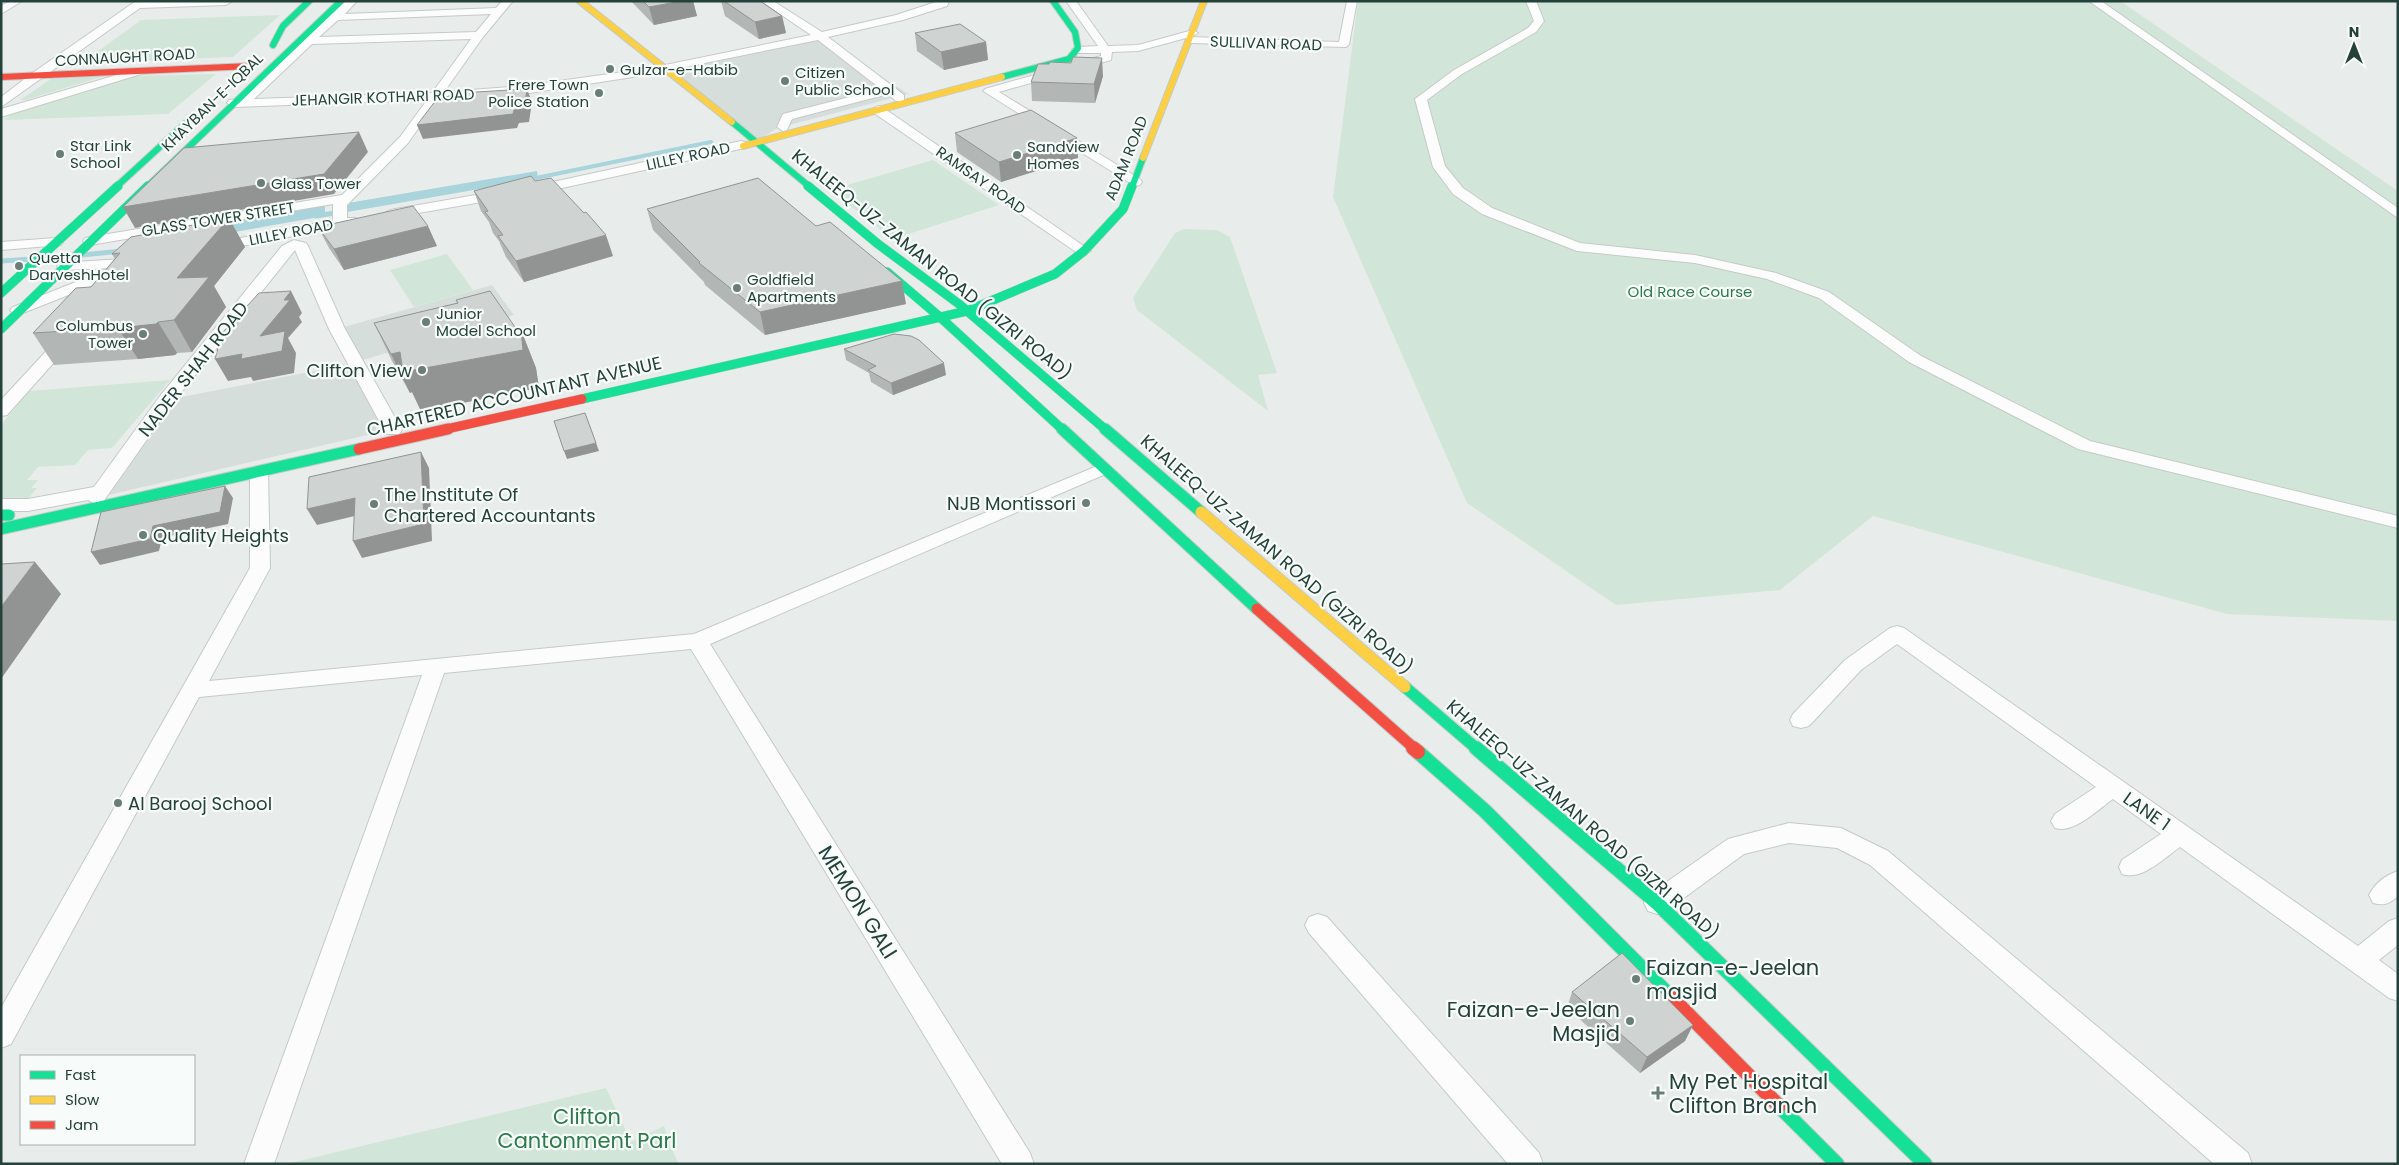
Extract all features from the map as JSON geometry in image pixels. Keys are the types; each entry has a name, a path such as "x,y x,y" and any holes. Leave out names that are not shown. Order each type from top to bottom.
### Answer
{"main road":[{"path":"746,144 1069,60 1078,50 1075,32 1053,1"},
{"name":"ADAM ROAD","path":"963,308 1055,274 1084,251 1123,209 1135,182 1145,148 1204,1"},
{"name":"KHAYBAN-E-IQBAL","path":"238,77 274,45 314,3"},
{"name":"KHAYBAN-E-IQBAL","path":"1,329 90,240 239,102 340,3"},
{"name":"KHALEEQ-UZ-ZAMAN ROAD (GIZRI ROAD)","path":"575,4 633,51 652,71 746,144 766,152 878,244 963,308 1292,596 1657,903 1925,1164"},
{"name":"KHALEEQ-UZ-ZAMAN ROAD (GIZRI ROAD)","path":"633,51 665,68 746,144"},
{"path":"895,94 1040,60 1056,51"},
{"name":"CONNAUGHT ROAD","path":"1,77 251,66"},
{"name":"KHAYBAN-E-IQBAL","path":"1,293 197,112"},
{"name":"LILLEY ROAD","path":"746,144 783,127"},
{"path":"766,152 794,132"},
{"name":"KHALEEQ-UZ-ZAMAN ROAD (GIZRI ROAD)","path":"879,265 936,314 1102,469 1267,611 1485,811 1837,1164"},
{"path":"936,314 963,308"},
{"name":"CHARTERED ACCOUNTANT AVENUE","path":"97,499 393,430 739,353 936,314"},
{"name":"CHARTERED ACCOUNTANT AVENUE","path":"97,499 259,471 936,314"},
{"path":"1,530 97,499"}],"street":[{"path":"1,11 17,1"},
{"path":"239,102 352,1"},
{"path":"766,1 820,36 895,94"},
{"path":"665,68 899,18 943,4 944,1"},
{"path":"1071,1 1106,50 1107,58 989,91 1135,182"},
{"name":"SULLIVAN ROAD","path":"1078,50 1132,49 1189,40 1342,45 1344,44 1352,1"},
{"path":"1458,72 1464,63 1521,27 1526,18 1520,1"},
{"path":"1531,1 1539,21 1532,30 1458,72 1421,99 1439,167 1458,191 1487,211 1577,247 1695,259 1771,276 1824,295 1915,359 2084,445 2398,522"},
{"path":"2094,1 2398,214"},
{"path":"2106,1 2398,202"},
{"path":"1,103 35,76 141,3 227,2"},
{"path":"214,12 227,2"},
{"path":"335,17 504,6"},
{"path":"340,223 340,204 404,140 479,35 504,6"},
{"path":"309,41 479,35"},
{"name":"SULLIVAN ROAD","path":"1157,44 1189,40"},
{"name":"JEHANGIR KOTHARI ROAD","path":"239,102 437,96 523,90 652,71"},
{"path":"1,112 137,72"},
{"path":"783,127 787,117 895,94"},
{"name":"RAMSAY ROAD","path":"878,110 1084,251"},
{"name":"LILLEY ROAD","path":"201,250 295,238 340,223 562,184 746,144"},
{"name":"GLASS TOWER STREET","path":"90,240 346,198"},
{"path":"295,238 301,246 337,329 393,430"},
{"name":"NADER SHAH ROAD","path":"97,499 166,400 295,238"},
{"path":"1,246 56,242"},
{"path":"64,266 135,263 154,259"},
{"path":"108,292 135,263"},
{"path":"18,310 135,263"},
{"path":"1,411 81,322"},
{"path":"192,690 698,641 1102,469"},
{"path":"1,1035 260,568 259,471"},
{"path":"3,513 28,505 97,499"},
{"name":"LANE 1","path":"1801,720 1853,665 1897,633 2398,989"},
{"name":"MEMON GALI","path":"698,641 1019,1164"},
{"path":"259,1164 436,665"},
{"path":"2063,821 2113,787"},
{"path":"1657,903 1737,846 1789,833 1841,838 1879,858 2237,1164"},
{"path":"2131,867 2180,834"},
{"path":"1318,925 1528,1164"},
{"path":"2359,961 2398,930"}],"shaded area":[{"name":"Citizen Public School","path":"820,36 908,94 778,128 758,140 665,68"},
{"name":"Junior Model School","path":"492,285 514,315 356,362 337,329"},
{"path":"355,363 389,430 96,498 166,400"}],"green space":[{"name":"Old Race Course","path":"1358,1 2120,1 2398,191 2398,621 2227,614 1873,516 1780,590 1616,605 1467,503 1333,197"},
{"path":"280,15 233,57 82,63 141,20"},
{"path":"216,74 168,114 4,120 12,114 131,76"},
{"path":"105,76 25,100 20,100 51,79"},
{"path":"933,160 999,205 893,239 830,190"},
{"path":"1184,229 1217,230 1230,237 1277,373 1258,375 1268,411 1137,310 1133,298 1175,233"},
{"path":"447,254 473,290 414,307 390,270"},
{"path":"170,380 112,448 88,450 75,465 38,467 27,480 38,480 31,488 37,488 28,499 1,500 1,425 29,391"},
{"name":"Clifton Cantonment Parl","path":"606,1088 631,1142 664,1126 678,1164 286,1164"}],"water":[{"path":"537,171 538,179 347,212 348,203"},
{"path":"325,203 325,216 132,250 135,235"}],"building":[{"path":"643,1 682,1 649,7"},
{"path":"724,1 760,1 782,16 755,22"},
{"path":"960,24 986,42 941,52 915,33"},
{"path":"1073,57 1102,58 1094,84 1031,82 1038,64 1049,64 1050,62 1071,63"},
{"path":"527,89 524,109 514,110 513,114 417,125 436,100 459,93"},
{"path":"1031,110 1077,138 999,162 955,133"},
{"path":"359,132 324,174 123,207 184,148"},
{"path":"531,176 535,181 551,178 584,213 586,212 606,235 516,261 498,236 503,235 485,212 488,211 474,191"},
{"path":"758,178 816,226 830,222 902,281 760,312 699,263 647,209"},
{"path":"413,206 428,226 334,249 318,227"},
{"path":"229,218 177,278 209,277 174,320 118,328 33,333 76,288 91,287 120,253 112,254 131,237"},
{"path":"291,291 284,300 290,300 260,336 285,331 282,351 241,359 242,354 215,359 222,333 259,293"},
{"path":"490,291 517,330 521,330 523,350 403,372 400,352 391,354 374,323 458,303 456,300"},
{"path":"894,334 911,336 919,340 944,363 891,383 868,370 876,366 844,349"},
{"path":"585,413 596,443 564,451 554,421"},
{"name":"The Institute Of Chartered Accountants","path":"421,452 424,524 353,541 355,498 307,509 309,477"},
{"path":"225,486 220,512 153,526 150,539 91,552 101,512"},
{"path":"35,562 1,607 1,564"},
{"name":"Faizan-e-Jeelan Masjid","path":"1622,953 1693,1025 1647,1057 1572,992"}],"waterway":[{"path":"531,179 711,142"},
{"path":"316,216 341,212"},
{"path":"82,255 122,251"},
{"path":"42,258 70,256"},
{"path":"1,261 32,259"}],"traffic: fast":[{"path":"273,45 283,26 309,1"},
{"path":"1,329 260,76 341,1"},
{"path":"1002,77 1069,59 1078,48 1075,32 1053,1"},
{"path":"1,293 187,122"},
{"path":"732,122 878,244 959,304 1201,512"},
{"path":"582,399 941,318 967,311 1055,274 1084,251 1123,209 1143,158"},
{"path":"887,272 941,318 1257,609"},
{"path":"1,529 359,449"},
{"path":"1,515 9,515"},
{"path":"1405,687 1657,903 1925,1164"},
{"path":"1418,752 1485,811 1672,998"},
{"path":"1779,1106 1837,1164"}],"traffic: slow":[{"path":"580,1 732,122"},
{"path":"1143,158 1204,1"},
{"path":"743,146 1002,77"},
{"path":"1201,512 1405,687"}],"traffic: jam":[{"path":"1,77 251,66"},
{"path":"359,449 582,399"},
{"path":"1257,609 1418,752"},
{"path":"1672,998 1779,1106"}],"place":[{"name":"Gulzar-e-Habib","path":"610,69"},
{"name":"Citizen Public School","path":"785,81"},
{"name":"Frere Town Police Station","path":"599,93"},
{"name":"Star Link School","path":"60,154"},
{"name":"Sandview Homes","path":"1017,155"},
{"name":"Glass Tower","path":"261,183"},
{"name":"Quetta DarveshHotel","path":"19,266"},
{"name":"Goldfield Apartments","path":"737,288"},
{"name":"Junior Model School","path":"426,322"},
{"name":"Columbus Tower","path":"143,334"},
{"name":"Clifton View","path":"422,370"},
{"name":"NJB Montissori","path":"1086,503"},
{"name":"The Institute Of Chartered Accountants","path":"374,504"},
{"name":"Quality Heights","path":"143,535"},
{"name":"Al Barooj School","path":"118,803"},
{"name":"Faizan-e-Jeelan masjid","path":"1636,979"},
{"name":"Faizan-e-Jeelan Masjid","path":"1630,1021"},
{"name":"My Pet Hospital Clifton Branch","path":"1658,1093"}]}
